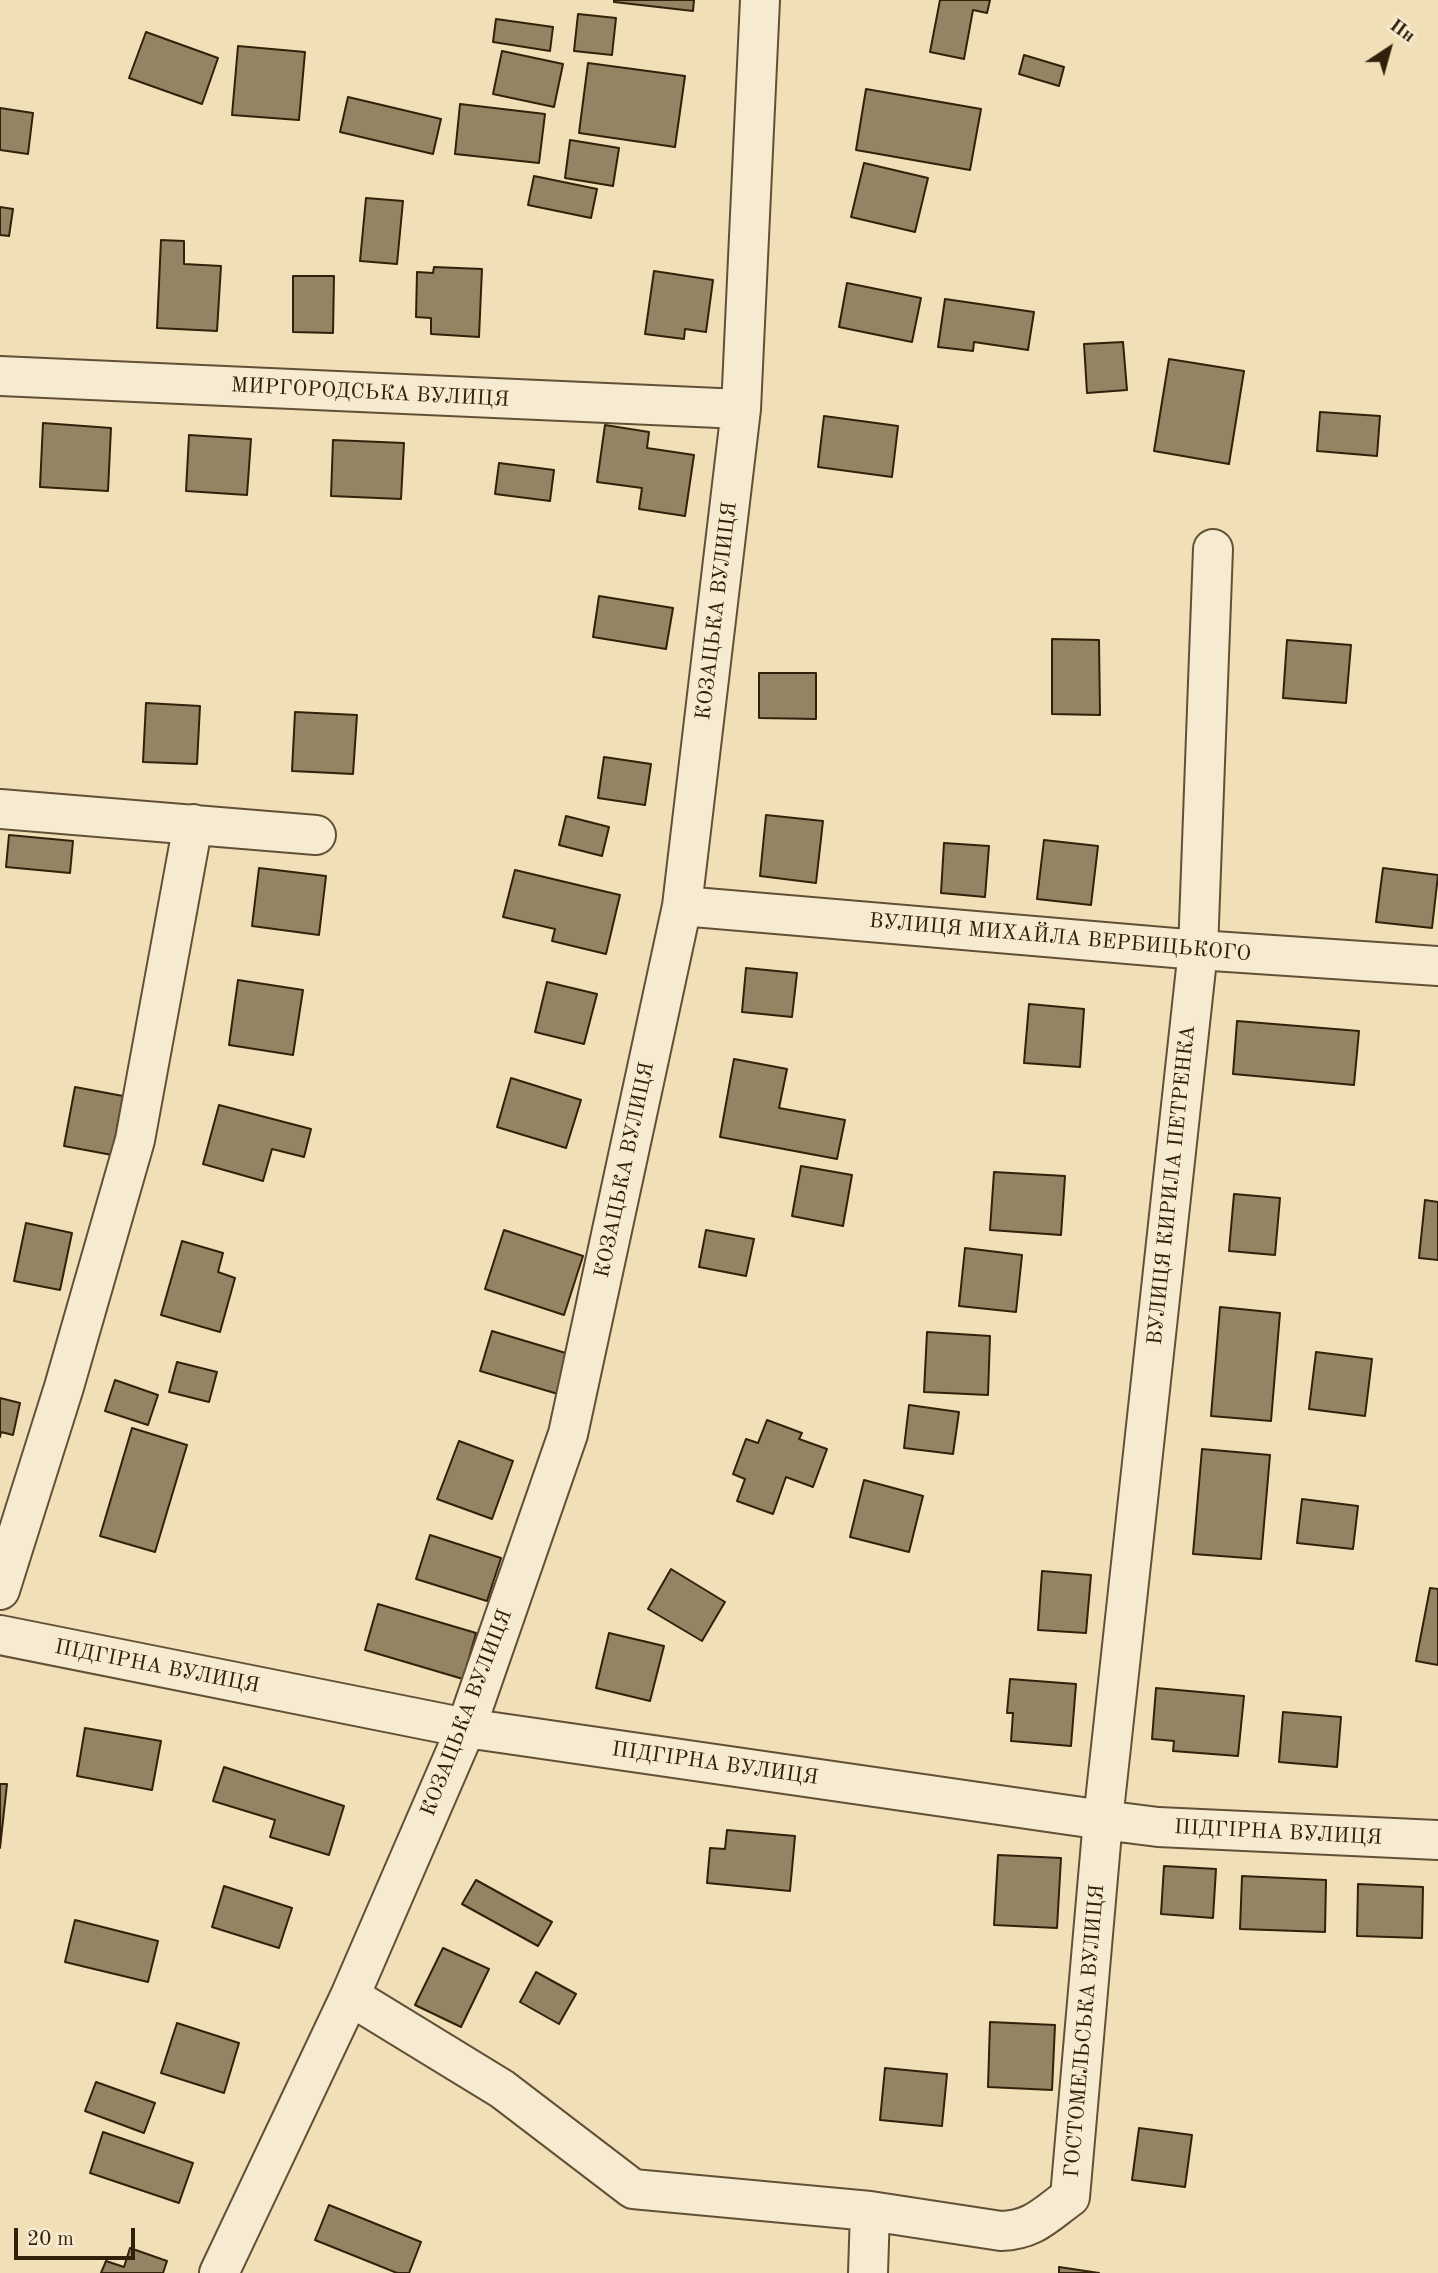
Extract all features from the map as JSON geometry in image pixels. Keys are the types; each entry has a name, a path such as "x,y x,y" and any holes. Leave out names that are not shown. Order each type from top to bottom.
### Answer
{"street":[{"name":"КОЗАЦЬКА ВУЛИЦЯ","path":"219,2273 350,1996 466,1728 568,1434 682,906 741,409 760,0"},
{"name":"МИРГОРОДСЬКА ВУЛИЦЯ","path":"0,376 741,409"},
{"name":"ВУЛИЦЯ КИРИЛА ПЕТРЕНКА","path":"1103,1819 1198,950 1213,549"},
{"path":"0,809 316,835"},
{"path":"0,1590 64,1387 135,1140 193,824"},
{"name":"ВУЛИЦЯ МИХАЙЛА ВЕРБИЦЬКОГО","path":"682,906 1198,950 1438,966"},
{"name":"ПІДГІРНА ВУЛИЦЯ","path":"0,1635 466,1728 1158,1827 1438,1840"},
{"name":"ГОСТОМЕЛЬСЬКА ВУЛИЦЯ","path":"350,1996 502,2090 634,2189 870,2211 1001,2231 1018,2231 1038,2223 1045,2214 1070,2197 1103,1819"},
{"path":"868,2273 870,2211"}],"building":[{"path":"614,0 694,0 693,11"},
{"path":"940,0 990,0 987,13 973,10 964,59 930,52"},
{"path":"578,14 616,18 612,55 574,51"},
{"path":"496,19 553,27 550,51 493,42"},
{"path":"146,32 218,58 202,104 129,78"},
{"path":"238,46 305,52 299,120 232,115"},
{"path":"502,51 563,64 554,107 493,94"},
{"path":"1024,55 1064,67 1059,86 1019,74"},
{"path":"588,63 685,76 675,147 579,133"},
{"path":"866,89 981,109 970,170 856,150"},
{"path":"348,97 441,119 433,154 340,132"},
{"path":"460,104 545,114 539,163 455,154"},
{"path":"0,108 33,113 28,154 0,150"},
{"path":"570,140 619,148 613,186 565,178"},
{"path":"864,163 928,178 915,232 851,217"},
{"path":"534,176 597,189 591,218 528,205"},
{"path":"366,198 403,201 397,264 360,261"},
{"path":"0,207 13,209 9,236 0,235"},
{"path":"161,240 184,241 184,264 221,266 217,331 157,328"},
{"path":"434,267 482,269 479,337 431,334 431,318 416,317 417,272 433,273"},
{"path":"654,271 713,280 706,332 685,329 684,339 645,334"},
{"path":"293,276 334,276 333,333 293,332"},
{"path":"847,283 921,298 912,342 839,327"},
{"path":"945,299 1034,312 1028,350 974,342 973,351 938,347"},
{"path":"1123,342 1127,390 1087,393 1084,344"},
{"path":"1169,359 1244,371 1229,464 1154,451"},
{"path":"1320,412 1380,416 1377,456 1317,451"},
{"path":"824,416 898,426 892,477 818,467"},
{"path":"43,423 111,428 108,491 40,487"},
{"path":"605,425 649,432 647,448 694,455 685,516 639,509 642,488 597,482"},
{"path":"189,435 251,439 247,495 186,491"},
{"path":"333,440 404,443 401,499 331,496"},
{"path":"499,463 554,470 550,501 495,494"},
{"path":"599,596 673,608 666,649 593,637"},
{"path":"1052,639 1099,640 1100,715 1052,714"},
{"path":"1287,640 1351,645 1346,703 1283,698"},
{"path":"759,673 816,673 816,719 759,718"},
{"path":"146,703 200,706 197,764 143,762"},
{"path":"295,712 357,715 353,774 292,771"},
{"path":"604,757 651,764 645,805 598,798"},
{"path":"766,815 823,821 816,883 760,876"},
{"path":"566,816 609,827 602,856 559,845"},
{"path":"9,835 73,841 70,873 6,867"},
{"path":"1044,840 1098,846 1091,905 1037,899"},
{"path":"944,843 989,846 985,897 941,893"},
{"path":"259,868 326,876 319,935 252,926"},
{"path":"1383,868 1438,875 1432,928 1376,922"},
{"path":"515,870 620,895 606,954 552,941 555,929 503,917"},
{"path":"746,968 797,973 792,1017 742,1012"},
{"path":"238,980 303,990 293,1055 229,1045"},
{"path":"547,982 597,994 584,1044 535,1032"},
{"path":"1029,1004 1084,1009 1080,1067 1024,1063"},
{"path":"1237,1021 1359,1031 1354,1085 1233,1074"},
{"path":"734,1059 787,1069 779,1108 845,1120 837,1159 720,1137"},
{"path":"511,1078 581,1100 566,1148 497,1127"},
{"path":"75,1087 123,1096 112,1155 64,1146"},
{"path":"219,1105 311,1129 304,1157 272,1149 263,1181 203,1164"},
{"path":"801,1166 852,1175 843,1226 792,1216"},
{"path":"994,1172 1065,1176 1061,1235 990,1230"},
{"path":"1234,1194 1280,1198 1275,1255 1229,1251"},
{"path":"1425,1200 1438,1202 1438,1260 1419,1258"},
{"path":"26,1223 72,1233 60,1290 14,1281"},
{"path":"504,1230 583,1256 564,1315 485,1289"},
{"path":"706,1230 754,1239 746,1276 699,1267"},
{"path":"182,1241 223,1253 218,1272 235,1278 220,1332 161,1315"},
{"path":"965,1248 1022,1255 1016,1312 959,1306"},
{"path":"1220,1307 1280,1313 1271,1421 1211,1416"},
{"path":"492,1331 569,1354 558,1394 480,1371"},
{"path":"927,1332 990,1336 988,1395 924,1392"},
{"path":"1316,1352 1372,1359 1365,1416 1309,1409"},
{"path":"177,1362 217,1372 209,1402 169,1392"},
{"path":"115,1380 158,1395 148,1425 105,1411"},
{"path":"0,1398 20,1403 13,1435 1,1432 0,1437"},
{"path":"909,1405 959,1412 953,1454 904,1448"},
{"path":"767,1420 802,1433 799,1439 827,1449 813,1487 786,1477 773,1514 737,1501 745,1479 733,1474 746,1439 758,1443"},
{"path":"132,1428 187,1445 155,1552 100,1536"},
{"path":"459,1441 513,1461 492,1519 437,1499"},
{"path":"1202,1449 1270,1455 1261,1559 1193,1554"},
{"path":"864,1480 923,1496 909,1552 850,1537"},
{"path":"1302,1499 1358,1506 1353,1549 1297,1543"},
{"path":"430,1535 501,1558 487,1601 416,1579"},
{"path":"671,1569 725,1602 702,1641 648,1609"},
{"path":"1042,1571 1091,1575 1086,1633 1038,1630"},
{"path":"1430,1588 1438,1589 1438,1665 1416,1661"},
{"path":"378,1604 476,1633 463,1679 365,1650"},
{"path":"609,1633 664,1646 650,1701 596,1688"},
{"path":"1010,1679 1076,1684 1071,1746 1011,1741 1013,1713 1007,1713"},
{"path":"1156,1688 1244,1696 1238,1756 1173,1751 1174,1741 1152,1739"},
{"path":"1283,1712 1341,1717 1337,1767 1279,1762"},
{"path":"85,1728 161,1741 152,1790 77,1776"},
{"path":"224,1767 344,1806 329,1855 270,1837 275,1820 213,1801"},
{"path":"0,1784 7,1784 0,1848"},
{"path":"727,1830 795,1836 790,1891 707,1883 710,1848 725,1849"},
{"path":"998,1855 1061,1858 1057,1928 994,1925"},
{"path":"1164,1866 1216,1869 1213,1918 1161,1914"},
{"path":"1242,1876 1326,1880 1325,1932 1240,1929"},
{"path":"476,1880 552,1922 538,1946 462,1904"},
{"path":"1358,1884 1423,1887 1422,1938 1357,1936"},
{"path":"224,1886 292,1908 279,1948 212,1927"},
{"path":"75,1920 158,1941 148,1982 65,1962"},
{"path":"443,1948 489,1969 461,2027 415,2005"},
{"path":"536,1972 576,1994 559,2024 520,2002"},
{"path":"990,2022 1055,2025 1052,2090 988,2087"},
{"path":"177,2023 239,2043 224,2093 161,2073"},
{"path":"885,2068 947,2074 942,2126 880,2120"},
{"path":"96,2082 155,2103 144,2133 85,2111"},
{"path":"1139,2128 1192,2135 1185,2187 1132,2180"},
{"path":"103,2132 193,2163 179,2203 90,2173"},
{"path":"329,2205 421,2242 409,2273 397,2273 315,2240"},
{"path":"130,2248 167,2261 163,2273 101,2273 106,2261 124,2267"},
{"path":"1059,2267 1099,2273 1059,2273"}]}
